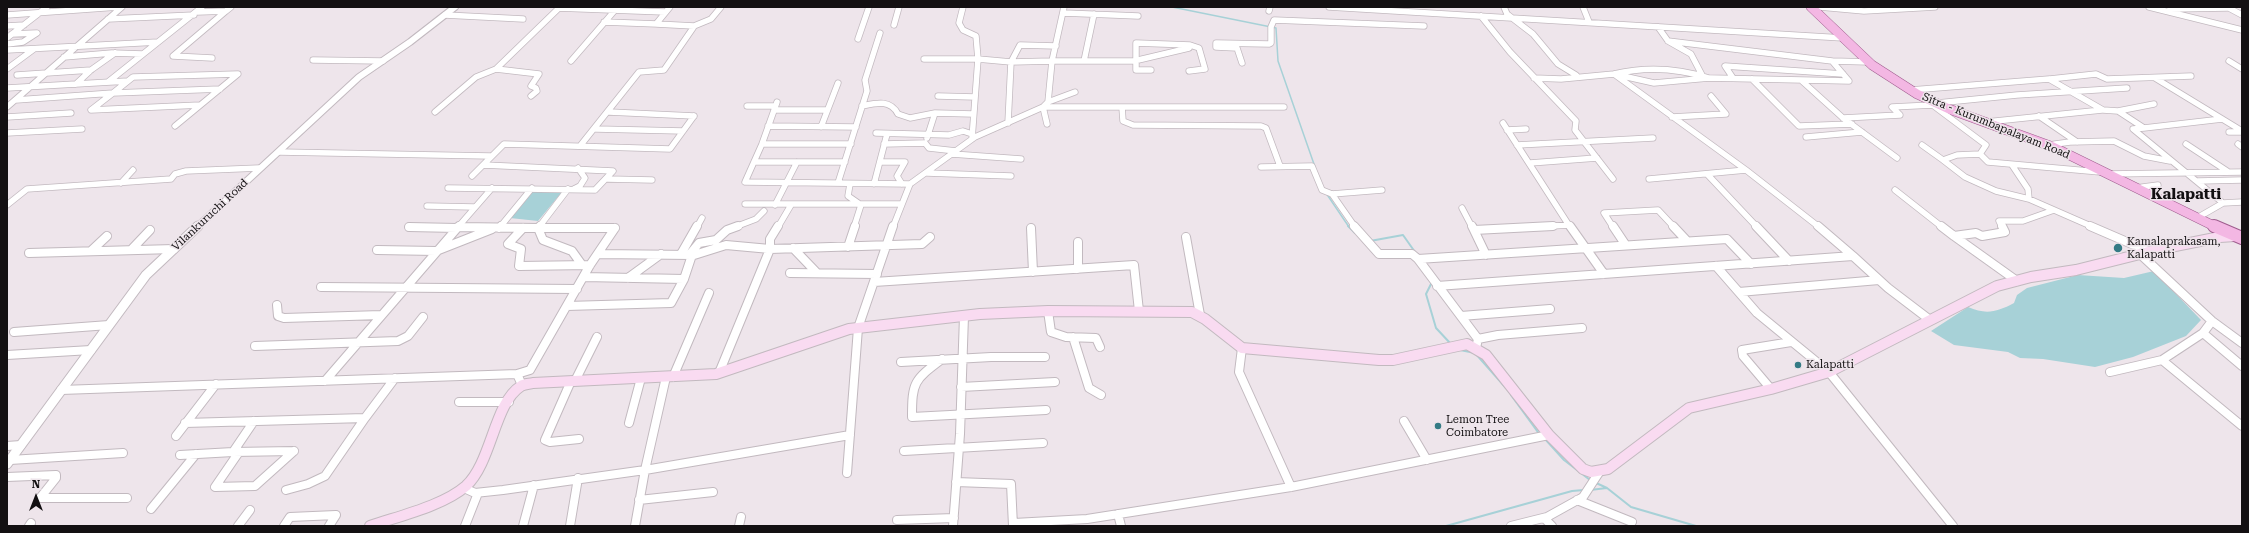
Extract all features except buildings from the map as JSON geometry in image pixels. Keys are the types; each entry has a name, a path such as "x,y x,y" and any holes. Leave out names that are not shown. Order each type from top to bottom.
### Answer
{"main road":[{"name":"Sitra - Kurumbapalayam Road","path":"1811,7 1869,62 1889,78 1934,104 2048,145 2197,218 2241,236"},
{"path":"370,526 429,504 464,488 476,476 484,461 508,402 522,385 533,383 670,377 719,373 849,329 964,316 1048,311 1182,311 1200,315 1231,341 1242,348 1379,360 1393,360 1453,346 1477,344 1545,436 1583,469 1598,474 1608,469 1688,408 1771,389 1829,372 1997,286 2076,270 2144,252 2220,237 2241,236"}],"street":[{"path":"7,14 13,7"},
{"path":"7,38 47,7"},
{"path":"7,14 118,7"},
{"path":"7,107 122,7"},
{"path":"108,82 202,7"},
{"path":"212,58 172,56 231,7"},
{"name":"Vilankuruchi Road","path":"8,462 146,275 359,76 383,61 455,7"},
{"path":"657,24 670,7"},
{"path":"604,22 694,26 712,19 721,7"},
{"path":"858,39 869,7"},
{"path":"894,25 899,7"},
{"path":"962,7 959,23 963,30 976,36 978,60 972,137"},
{"path":"1328,7 1420,10 1439,14 1513,17 1843,38"},
{"path":"1437,7 1439,14"},
{"path":"1504,7 1507,14 1513,17 1537,38 1547,54 1568,74 1579,76"},
{"path":"1583,7 1589,22"},
{"path":"1820,7 1864,11 1935,7"},
{"path":"2149,7 2163,9 2242,30"},
{"path":"2163,9 2227,7 2242,15"},
{"path":"435,112 476,77 496,69 559,8 665,12"},
{"path":"571,61 616,9"},
{"path":"1048,102 1052,60 1064,10 1094,14 1117,13 1138,16"},
{"path":"108,19 226,11"},
{"path":"1084,60 1094,14"},
{"path":"445,15 524,19"},
{"path":"1481,16 1489,28 1534,78 1576,121 1577,125 1574,127 1583,141 1613,179"},
{"path":"1242,63 1237,48 1216,47 1216,43 1272,43 1271,28 1274,20 1424,26"},
{"path":"7,26 24,25"},
{"path":"580,146 596,129 639,72 664,70 694,26"},
{"path":"1658,27 1668,41 1691,54 1702,75"},
{"path":"7,44 23,42 37,33 12,34"},
{"path":"838,183 867,91 865,80 880,33"},
{"path":"1668,41 1832,61 1869,62"},
{"path":"7,50 78,45 158,42"},
{"path":"1151,70 1136,70 1134,61 1136,43 1194,46 1199,48 1205,69 1189,71"},
{"path":"1008,123 1011,62 1020,45 1056,46"},
{"path":"924,59 1011,62 1052,60 1134,61 1194,46"},
{"path":"7,69 35,49"},
{"path":"64,58 115,53 143,54"},
{"path":"76,84 91,70 115,53"},
{"path":"313,60 383,61"},
{"path":"1534,78 1560,79 1579,76 1614,74 1654,83 1668,83 1709,78 1849,81 1832,61"},
{"path":"2229,61 2242,69"},
{"path":"1733,78 1725,66 1843,74"},
{"path":"496,69 539,74 531,86 536,88 537,91 532,96"},
{"path":"1614,74 1620,71 1635,69 1683,70 1709,78"},
{"path":"16,75 91,70"},
{"path":"175,126 238,74 133,77 91,110 200,105"},
{"path":"1614,74 1805,215 1879,280 1930,320"},
{"path":"1911,90 2096,74 2107,79 2191,76"},
{"path":"2155,78 2242,132"},
{"path":"1752,79 1799,126 1852,124"},
{"path":"2049,79 2103,110"},
{"path":"7,88 128,81"},
{"path":"1802,81 1843,118 1897,158"},
{"path":"821,127 838,82"},
{"path":"1843,118 1900,115 1892,107 2017,95 2127,88"},
{"path":"16,100 113,93 220,89"},
{"path":"847,473 858,328 886,244 910,184 954,153 972,137 1043,107 1048,102 1075,92"},
{"path":"938,96 975,97"},
{"path":"1672,117 1726,114 1710,96"},
{"path":"862,106 882,102 894,107 898,114 910,118 935,113 973,114"},
{"path":"1934,104 1982,140 1986,145 1980,154"},
{"path":"1983,122 2103,110 2118,111 2142,105 2154,104"},
{"path":"747,106 775,106 827,110"},
{"path":"775,106 762,144 745,182 910,184"},
{"path":"1043,107 1284,107"},
{"path":"1043,107 1047,124"},
{"path":"1122,107 1123,121 1133,126 1261,126 1266,128 1270,140 1278,152 1280,166"},
{"path":"2118,111 2144,128"},
{"path":"472,176 484,165 490,156 504,144 670,149 694,116 609,112"},
{"path":"7,116 71,113"},
{"path":"925,143 935,113"},
{"path":"2039,116 2077,142"},
{"path":"2222,119 2133,129 2223,202"},
{"path":"1503,123 1569,224 1604,274"},
{"path":"768,126 856,127"},
{"path":"7,133 82,129"},
{"path":"596,129 683,131"},
{"path":"1507,130 1526,129"},
{"path":"876,133 949,135 963,131 972,137"},
{"path":"1806,137 1862,132"},
{"path":"2229,132 2242,132"},
{"path":"874,184 887,134"},
{"path":"1517,145 1653,138"},
{"path":"2048,145 2077,142 2114,141 2144,156 2172,161"},
{"path":"884,144 925,143"},
{"path":"925,143 929,148 954,153 1021,159"},
{"path":"762,144 851,144"},
{"path":"2186,144 2227,171"},
{"path":"1922,145 1965,177 1996,191 2029,199 2144,252 2212,321 2242,343"},
{"path":"279,152 490,156"},
{"path":"1943,160 1957,155 1980,154 1988,162 2104,173 2186,171 2242,172"},
{"path":"1530,164 1597,158"},
{"path":"754,162 845,162"},
{"path":"775,205 797,162"},
{"path":"880,162 904,162 897,176 902,184"},
{"path":"448,188 595,190 612,173 611,170 484,165"},
{"path":"2012,165 2028,189 2029,199"},
{"path":"1261,167 1312,166 1327,192 1353,225 1379,254 1412,254 1420,259 1435,282 1461,316 1477,344 1498,335 1582,328"},
{"path":"7,205 27,189 171,179 175,174 186,171 259,168"},
{"path":"538,228 570,189 580,186 585,178 578,168"},
{"path":"121,183 132,170"},
{"path":"1649,179 1746,170"},
{"path":"926,172 1011,176"},
{"path":"1707,174 1789,261"},
{"path":"607,179 652,180"},
{"path":"2198,181 2242,180"},
{"path":"850,184 848,196 861,205"},
{"path":"2134,188 2158,185"},
{"path":"325,381 492,188"},
{"path":"377,250 436,251 497,228 532,188"},
{"path":"1327,192 1382,190"},
{"path":"1895,190 1954,236 2017,281"},
{"path":"2197,218 2223,202 2242,202"},
{"path":"745,204 902,204"},
{"path":"719,373 770,249 770,239 791,205"},
{"path":"848,247 861,205"},
{"path":"427,206 474,207"},
{"path":"1462,208 1486,255"},
{"path":"1625,244 1604,213 1658,210 1687,241"},
{"path":"1954,236 1976,233 1982,236 2005,232 1999,221 2023,221 2054,210"},
{"path":"567,306 671,303 684,279 691,255 699,243 716,240 727,230 756,219 764,211"},
{"path":"681,254 702,218"},
{"path":"1474,230 1569,224"},
{"path":"61,390 517,374 530,370 584,277 586,265 598,254 614,228 409,227"},
{"path":"523,228 508,244 521,249 519,266 586,265"},
{"path":"538,228 543,240 572,251 586,265"},
{"path":"1031,228 1033,272"},
{"path":"131,250 150,230"},
{"path":"91,251 107,236"},
{"path":"598,254 691,255 726,245 770,249 922,244 930,237"},
{"path":"1186,237 1200,315"},
{"path":"1420,259 1727,238 1751,264"},
{"path":"716,240 718,248"},
{"path":"1078,242 1078,269"},
{"path":"793,248 817,273"},
{"path":"29,253 174,249"},
{"path":"628,278 637,269 654,263 661,254"},
{"path":"1435,282 1604,274 1853,256"},
{"path":"874,282 1134,266 1139,311"},
{"path":"1716,266 1757,313 1829,372 1953,526"},
{"path":"790,273 877,274"},
{"path":"584,277 684,279"},
{"path":"1739,292 1879,280"},
{"path":"321,287 577,289"},
{"path":"635,526 645,470 670,377 709,293"},
{"path":"277,305 278,316 284,318 382,315"},
{"path":"1461,316 1550,310"},
{"path":"1048,311 1051,332 1066,337 1096,338 1100,347"},
{"path":"898,520 953,522 959,448 964,316"},
{"path":"255,346 402,340 408,336 423,317"},
{"path":"2110,372 2162,360 2203,333 2212,321"},
{"path":"14,332 109,325"},
{"path":"2203,333 2242,366"},
{"path":"579,439 550,442 544,440 573,381 597,337"},
{"path":"1074,337 1089,388 1101,395"},
{"path":"1771,389 1743,356 1742,350 1791,342"},
{"path":"1242,348 1240,372 1291,487"},
{"path":"7,355 91,350"},
{"path":"901,362 962,358 1046,357"},
{"path":"942,359 921,375 912,386 912,417 1046,410"},
{"path":"2162,360 2242,426"},
{"path":"517,374 522,385"},
{"path":"286,490 308,484 325,476 395,378"},
{"path":"629,422 641,378"},
{"path":"961,387 1055,382"},
{"path":"176,436 216,384"},
{"path":"459,402 508,402"},
{"path":"185,423 365,418"},
{"path":"180,455 236,452 294,451 255,486 216,487 236,452 254,421"},
{"path":"1404,421 1427,460"},
{"path":"464,488 471,492 478,493 578,478 645,470 850,435"},
{"path":"956,482 1011,484 1013,524 1084,522 1118,514 1291,487 1545,436"},
{"path":"904,451 1043,442"},
{"path":"7,446 21,445"},
{"path":"8,462 123,453"},
{"path":"151,509 196,454"},
{"path":"1511,526 1544,518 1580,498 1598,474"},
{"path":"7,478 56,475 56,478 40,498 126,498"},
{"path":"570,526 578,478"},
{"path":"523,526 534,485"},
{"path":"639,500 714,492"},
{"path":"465,526 478,493"},
{"path":"1580,498 1632,522"},
{"path":"238,526 250,510"},
{"path":"1118,514 1121,526"},
{"path":"284,526 290,517 336,515 329,526"},
{"path":"1544,518 1552,526"}],"water":[{"path":"533,191 562,192 538,221 510,218"},
{"path":"2154,271 2201,320 2186,336 2133,357 2095,367 2043,359 2020,358 2008,352 1954,345 1931,331 1968,307 1986,312 2008,306 2014,303 2017,295 2027,288 2078,275 2124,278"}],"waterway":[{"path":"1172,7 1276,28 1278,61 1315,167"},
{"path":"1326,193 1349,227"},
{"path":"1349,227 1355,233"},
{"path":"1370,241 1403,235 1415,252"},
{"path":"1432,282 1426,294 1436,328 1450,343"},
{"path":"1460,350 1475,353 1506,388"},
{"path":"1511,395 1540,435"},
{"path":"1545,439 1564,460 1590,480"},
{"path":"1594,482 1607,488"},
{"path":"1590,490 1607,488"},
{"path":"1607,488 1631,507 1696,526"},
{"path":"1446,526 1572,491 1584,490"}],"place":[{"name":"Kamalaprakasam, Kalapatti","path":"2118,248"},
{"name":"Kalapatti","path":"1798,365"},
{"name":"Lemon Tree Coimbatore","path":"1438,426"}],"district":[{"name":"Kalapatti","path":"2186,195"}]}
